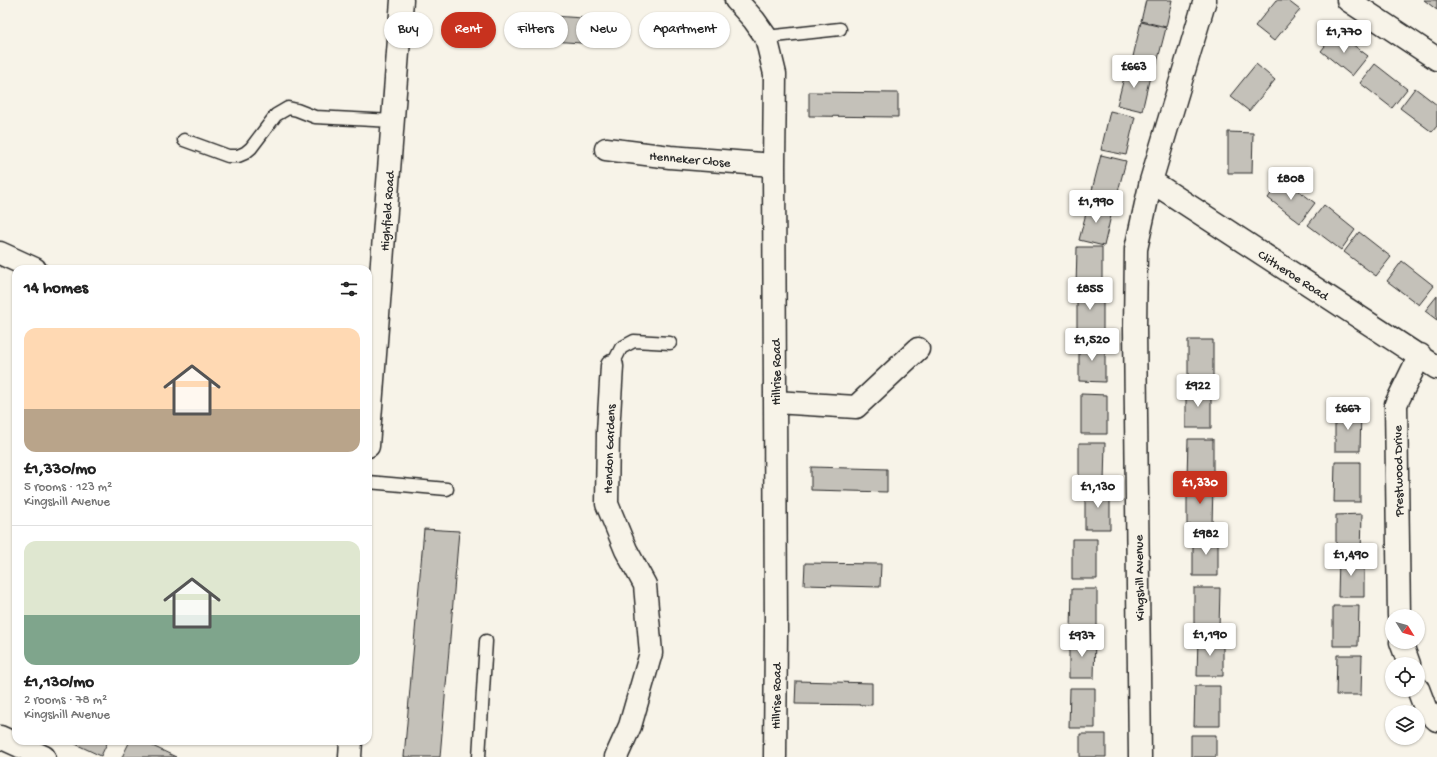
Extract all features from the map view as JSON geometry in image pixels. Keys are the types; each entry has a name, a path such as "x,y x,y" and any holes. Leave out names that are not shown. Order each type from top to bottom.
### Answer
{"street":[{"name":"Highfield Road","path":"372,386 402,0"},
{"name":"Kingshill Avenue","path":"1140,757 1135,329 1136,249 1151,181 1205,0"},
{"path":"1348,0 1437,59"},
{"name":"Hillrise Road","path":"738,1 766,37 775,74 775,757"},
{"name":"Henneker Close","path":"606,149 670,157 774,165"},
{"name":"Clitheroe Road","path":"1151,181 1429,362"},
{"path":"0,253 26,265"},
{"path":"775,402 856,407 918,349"},
{"name":"Prestwood Drive","path":"1399,609 1396,404 1429,362"},
{"name":"Hendon Gardens","path":"612,366 608,433 607,504 626,550 645,584 651,653 630,726 616,757"},
{"path":"1421,697 1426,710 1437,720"},
{"path":"0,737 12,742"},
{"path":"18,745 44,757"},
{"path":"350,757 351,745"}],"lane":[{"path":"766,37 840,29"},
{"path":"184,140 228,156 238,156 251,148 276,115 288,108 316,117 393,121"},
{"path":"612,366 621,348 634,341 670,343"},
{"path":"372,482 447,489"},
{"path":"479,757 486,641"}],"building":[{"path":"1146,0 1172,0 1166,27 1141,21"},
{"path":"1276,0 1287,0 1300,10 1274,41 1255,26"},
{"path":"1424,0 1437,0 1437,10"},
{"path":"568,17 576,18 576,43 568,42"},
{"path":"1141,22 1166,28 1156,67 1132,61"},
{"path":"1336,32 1368,56 1352,76 1321,51"},
{"path":"1256,64 1275,80 1249,111 1230,96"},
{"path":"1375,64 1407,89 1392,108 1360,83"},
{"path":"1127,66 1151,72 1142,111 1117,105"},
{"path":"1415,88 1437,105 1437,126 1432,132 1400,108"},
{"path":"809,92 898,93 898,117 809,116"},
{"path":"1110,111 1135,117 1126,155 1101,150"},
{"path":"1228,132 1253,133 1252,173 1228,173"},
{"path":"1101,155 1126,161 1116,199 1091,194"},
{"path":"1282,178 1315,203 1300,223 1268,198"},
{"path":"1089,202 1113,207 1104,246 1079,240"},
{"path":"1324,205 1355,230 1341,250 1308,225"},
{"path":"1359,232 1391,257 1376,276 1344,252"},
{"path":"1077,247 1102,247 1102,287 1076,287"},
{"path":"1402,261 1434,286 1419,305 1387,281"},
{"path":"1077,291 1103,291 1103,331 1077,331"},
{"path":"1437,296 1437,320 1425,311"},
{"path":"1188,340 1213,340 1213,380 1188,380"},
{"path":"1079,342 1105,342 1105,382 1079,381"},
{"path":"1186,388 1211,388 1211,428 1186,428"},
{"path":"1081,394 1107,395 1107,434 1081,434"},
{"path":"1335,411 1361,411 1360,451 1335,451"},
{"path":"1188,439 1213,439 1213,478 1187,478"},
{"path":"1079,443 1105,443 1104,483 1079,483"},
{"path":"1335,462 1360,462 1360,502 1334,502"},
{"path":"811,467 887,469 887,492 811,490"},
{"path":"1187,486 1213,486 1212,525 1187,525"},
{"path":"1085,489 1110,489 1110,529 1085,529"},
{"path":"1362,514 1361,554 1336,554 1336,515"},
{"path":"424,529 459,531 440,757 404,757"},
{"path":"1193,536 1218,536 1218,576 1193,576"},
{"path":"1072,539 1097,539 1097,579 1072,579"},
{"path":"1339,557 1364,558 1364,597 1338,597"},
{"path":"805,563 881,564 880,587 804,585"},
{"path":"1194,588 1220,588 1219,628 1194,628"},
{"path":"1072,589 1097,589 1097,629 1071,629"},
{"path":"1333,606 1359,606 1358,646 1333,646"},
{"path":"1198,637 1223,637 1223,676 1197,676"},
{"path":"1069,638 1095,639 1094,678 1069,678"},
{"path":"1337,655 1362,655 1361,695 1336,695"},
{"path":"796,681 872,683 872,705 795,704"},
{"path":"1195,686 1220,686 1220,726 1194,726"},
{"path":"1070,688 1095,688 1095,728 1069,728"},
{"path":"1080,734 1106,734 1106,757 1080,757"},
{"path":"1191,735 1216,735 1216,757 1191,757"},
{"path":"78,745 106,745 101,756"},
{"path":"128,745 150,745 176,757 122,757"}]}
